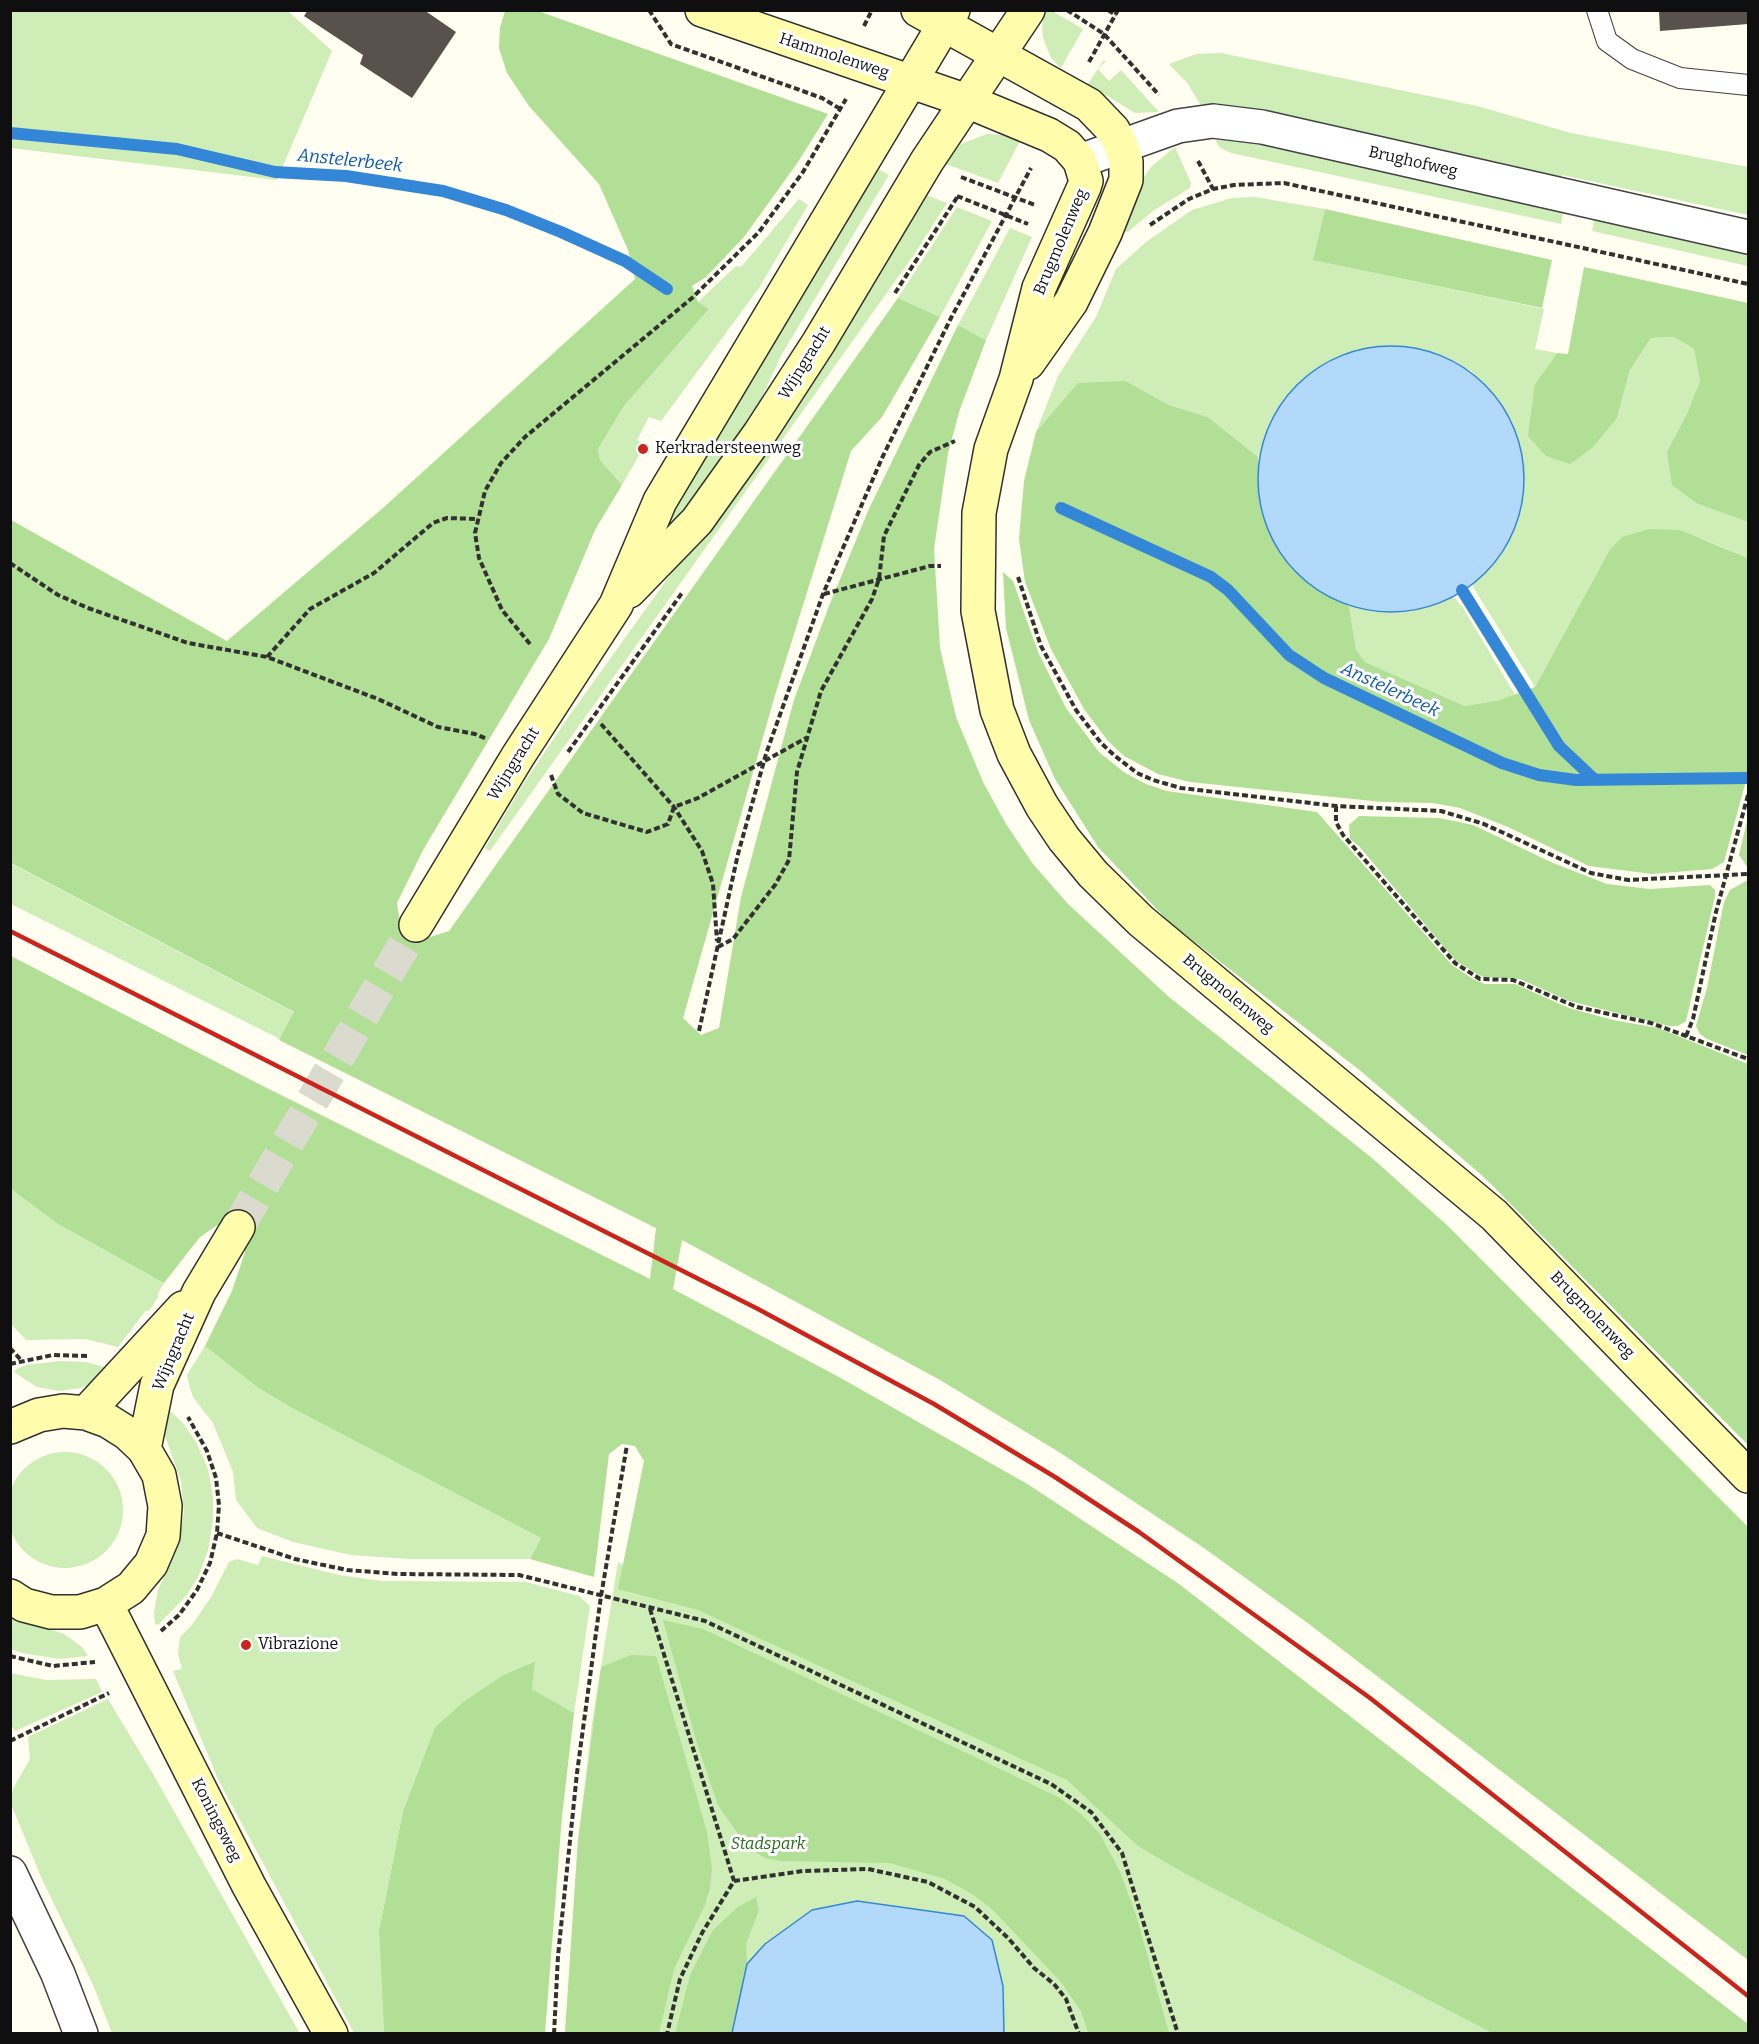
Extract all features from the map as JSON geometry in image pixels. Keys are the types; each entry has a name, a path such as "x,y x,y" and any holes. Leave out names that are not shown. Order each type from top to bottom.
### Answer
{"main road":[{"name":"Hammolenweg","path":"702,10 967,101"},
{"path":"1028,10 967,101 1049,135 1067,146 1080,161"},
{"path":"910,81 939,15 999,54 1071,95"},
{"name":"Wijngracht","path":"417,925 518,756 616,605 660,501 910,81"},
{"name":"Brugmolenweg","path":"1016,379 1071,302 1105,233 1126,180 1125,162 1113,129 1089,105 1071,95"},
{"name":"Wijngracht","path":"616,605 697,522 760,433 819,342 927,161 967,101"},
{"name":"Brugmolenweg","path":"1080,161 1086,181 1039,288 1016,379 993,444 979,513 978,611 1002,721 1014,754 1042,806 1064,840 1093,874 1141,921 1494,1215 1749,1476"},
{"name":"Wijngracht","path":"144,1449 157,1386 199,1292 238,1227"},
{"name":"Wijngracht","path":"86,1413 126,1367 199,1292"},
{"path":"10,1596 24,1605 51,1612 80,1612 106,1604 131,1588 151,1564 163,1536 165,1506 159,1475 144,1449 127,1433 108,1421 86,1413 63,1411 39,1414 13,1422"},
{"name":"Koningsweg","path":"106,1604 249,1886 331,2034"}],"street":[{"name":"Brughofweg","path":"1080,161 1178,126 1213,121 1262,128 1749,237"},
{"path":"10,1873 58,1974 81,2034"}],"lane":[{"path":"1598,10 1607,41 1632,59 1680,78 1749,86"}],"path":[{"path":"530,644 502,610 479,558 475,533 478,519 485,491 501,463 525,437 692,298 759,232 803,172 841,109 822,98 671,44 649,10"},
{"path":"1067,10 1104,34"},
{"path":"1071,95 1117,13 1108,10"},
{"path":"1147,227 1189,199 1213,189 1259,183 1317,189 1749,284"},
{"path":"699,1031 738,854 792,676 823,594 882,458 1016,198"},
{"path":"717,948 733,939 775,885 789,860 797,772 821,691 872,599 879,579 884,536 919,465 930,452 960,438 993,444"},
{"path":"267,657 310,609 374,573 433,523 447,518 478,519"},
{"path":"823,594 930,566 1016,562 1018,580 1041,646 1065,692 1101,743 1137,773 1181,788 1336,806 1441,811 1466,817 1591,873 1628,880 1749,874"},
{"path":"10,563 58,595 88,608 188,643 267,657 378,699 438,727 475,734 518,756"},
{"path":"601,724 674,807 702,852 713,884 717,948"},
{"path":"674,807 698,798 806,738"},
{"path":"552,775 558,794 583,813 647,832 668,824 674,807"},
{"path":"1686,1036 1693,1019 1716,912 1749,795"},
{"path":"1336,806 1336,822 1343,836 1455,963 1475,976 1482,980 1513,980 1578,1007 1651,1023 1749,1059"},
{"path":"10,1348 21,1360"},
{"path":"10,1364 52,1355 83,1355 126,1367"},
{"path":"10,1656 53,1666 80,1665 106,1660 131,1651 157,1635 179,1615 197,1590 210,1563 217,1533 219,1505 216,1478 195,1426 178,1404 157,1386"},
{"path":"554,2034 558,1956 577,1773 601,1596 627,1446"},
{"path":"217,1533 295,1560 347,1570 399,1574 519,1575 705,1621 1051,1784 1091,1812 1122,1853 1178,2034"},
{"path":"650,1608 734,1881 702,1933 680,1978 667,2034"},
{"path":"10,1741 90,1704 110,1692 106,1687"},
{"path":"734,1881 803,1871 868,1869 928,1882 975,1907 1008,1938 1034,1968 1054,1984 1066,1999 1079,2034"}],"green space":[{"path":"10,11 288,11 332,51 277,180 19,149 11,148"},
{"path":"505,11 538,11 828,114 798,162 744,237 706,277 692,286 698,302 709,309 624,406 598,449 600,460 622,485 595,530 549,639 423,850 397,903 400,922 407,932 424,939 449,931 898,298 940,317 882,417 851,451 775,695 683,1018 701,1035 719,1028 741,897 794,700 829,606 868,511 958,325 986,340 960,409 948,453 934,549 940,648 956,717 983,782 1006,824 1033,864 1068,904 1169,997 1372,1158 1448,1226 1748,1527 1748,1960 1309,1624 1204,1548 1059,1452 940,1380 682,1240 673,1289 839,1377 1029,1485 1179,1584 1748,2024 1748,2033 1492,2033 1191,1877 1138,1846 1067,1780 698,1610 618,1589 644,1461 635,1446 622,1444 609,1454 594,1577 530,1559 541,1538 292,1408 257,1387 205,1346 232,1291 245,1252 245,1239 227,1223 216,1226 200,1237 164,1283 58,1224 11,1189 11,956 257,1083 650,1279 656,1228 279,1040 294,1012 11,863 11,520 227,641 383,508 635,279 628,250 599,184 529,106 507,73 499,48 500,28"},
{"path":"1045,11 1052,11 1083,29 1061,68 1051,58 1043,38 1042,26"},
{"path":"1221,53 1477,106 1571,133 1748,167 1748,215 1562,175 1560,180 1220,106 1200,104 1188,84 1169,64 1196,54"},
{"path":"1103,61 1106,61 1098,69 1109,81 1121,70 1159,112 1135,113 1088,84"},
{"path":"987,134 1009,135 1021,139 998,183 943,163 961,144"},
{"path":"1220,134 1564,208 1561,224 1231,153 1220,148 1213,136"},
{"path":"1175,147 1191,183 1190,188 1153,211 1128,232 1121,231 1139,184 1151,167"},
{"path":"873,166 889,175 782,354 741,441 671,541 656,529"},
{"path":"924,194 947,203 913,256 490,851 485,848 522,786 567,719 814,374"},
{"path":"1255,197 1325,209 1314,260 1544,309 1535,349 1557,353 1535,384 1617,418 1630,370 1651,338 1674,337 1694,349 1700,381 1686,416 1698,504 1748,522 1748,558 1706,540 1609,551 1535,687 1473,587 1473,582 1483,574 1506,543 1504,408 1471,371 1426,351 1270,425 1258,457 1208,417 1169,405 1126,381 1036,432 1058,376 1096,317 1116,269 1146,242 1192,210 1232,198"},
{"path":"799,199 808,205 759,288 661,421 649,417 637,440 645,445 622,485 600,460 598,449 624,406 709,309 698,302 736,266 741,267"},
{"path":"957,207 992,221 940,317 898,298"},
{"path":"1325,209 1552,260 1542,308 1313,260"},
{"path":"1595,216 1748,249 1748,266 1592,231"},
{"path":"1010,228 1032,237 986,340 958,325"},
{"path":"1584,267 1748,303 1748,522 1698,504 1672,485 1667,452 1686,416 1700,381 1694,349 1674,337 1651,338 1630,370 1617,418 1592,448 1570,464 1546,456 1528,436 1535,384 1557,353 1568,354"},
{"path":"1126,381 1169,405 1208,417 1258,457 1266,526 1288,561 1312,586 1349,606 1356,650 1365,662 1465,706 1500,700 1535,687 1609,551 1622,537 1649,529 1680,530 1748,558 1748,773 1724,862 1712,869 1652,874 1589,866 1508,827 1460,808 1433,803 1382,802 1190,782 1158,774 1124,756 1108,741 1084,709 1051,649 1025,582 1019,539 1024,481 1036,432 1078,383"},
{"path":"1003,572 1013,581 1038,652 1066,708 1099,752 1125,773 1146,784 1167,791 1317,812 1452,965 1473,979 1485,984 1515,984 1569,1008 1613,1020 1658,1028 1748,1064 1748,1445 1485,1178 1362,1072 1169,922 1098,847 1055,779 1029,720 1006,628"},
{"path":"1449,597 1455,598 1463,608 1520,703 1500,700 1465,706 1365,662 1356,650 1349,606 1379,612 1408,611 1437,604"},
{"path":"1359,816 1439,818 1473,825 1553,863 1607,884 1650,889 1710,885 1715,890 1715,896 1686,1021 1678,1026 1669,1026 1569,1001 1520,979 1484,977 1477,974 1455,960 1359,846 1350,839 1349,825"},
{"path":"1748,817 1748,868 1739,855"},
{"path":"10,863 295,1013 656,1228 11,904"},
{"path":"1748,880 1748,1055 1707,1039 1700,1034 1696,1026 1707,988 1724,902 1730,890"},
{"path":"11,1189 58,1224 164,1283 149,1311 146,1310 118,1347 85,1339 26,1340 11,1324"},
{"path":"205,1346 257,1387 292,1408 541,1538 530,1559 409,1559 351,1555 293,1542 257,1528 236,1500 233,1472 213,1423 193,1397 190,1388 187,1375"},
{"path":"60,1361 86,1362 108,1368 93,1383 81,1388 59,1391 37,1387 14,1372 27,1365"},
{"path":"165,1406 183,1423 196,1442 208,1469 213,1497 213,1521 208,1550 199,1575 187,1595 158,1625 155,1624 154,1613 158,1590 177,1547 184,1513 181,1481 165,1436"},
{"path":"65,1452 87,1456 106,1469 119,1488 123,1510 119,1532 106,1551 87,1564 65,1568 43,1564 24,1551 11,1532 7,1510 11,1488 24,1469 43,1456"},
{"path":"262,1556 339,1575 381,1581 526,1582 579,1596 590,1606 574,1713 532,1689 534,1661 503,1675 463,1702 435,1727 403,1811 379,1931 384,2033 354,2033 218,1779 173,1671 182,1669 178,1654 180,1637 192,1625 211,1597 229,1562 237,1559 258,1565"},
{"name":"Stadspark","path":"618,1562 693,1602 1078,1777 1191,1877 1492,2033 565,2034 578,1841 593,1716"},
{"path":"10,1616 64,1634 82,1647 88,1656 59,1659 11,1649"},
{"path":"663,1620 703,1629 1058,1797 1081,1814 1100,1834 1120,1872 1136,1915 1169,2033 1088,2033 1081,2011 1061,1982 992,1909 972,1894 945,1879 890,1863 781,1861 765,1858 747,1847 718,1805 698,1747"},
{"path":"631,1655 656,1656 707,1832 712,1870 710,1888 705,1905 674,1969 659,2033 565,2033 578,1841 601,1667"},
{"path":"535,1661 532,1689 574,1713 562,1816 545,2033 384,2033 379,1931 403,1811 435,1727 463,1702 503,1675"},
{"path":"10,1673 46,1680 96,1679 102,1692 15,1731 11,1725"},
{"path":"108,1699 299,2032 112,2033 94,1987 41,1877 11,1804 13,1789 30,1759 28,1737"},
{"path":"756,1897 759,1910 746,1944 747,1964 732,2033 675,2034 690,1975 713,1930 738,1907"}],"water":[{"path":"1391,346 1417,349 1442,357 1465,369 1485,385 1501,405 1513,428 1521,453 1524,479 1521,505 1513,530 1501,553 1485,573 1465,589 1442,601 1417,609 1391,612 1365,609 1340,601 1317,589 1297,573 1281,553 1269,530 1261,505 1258,479 1261,453 1269,428 1281,405 1297,385 1317,369 1340,357 1365,349"},
{"path":"857,1901 964,1916 992,1940 1003,1986 1004,2033 732,2033 747,1964 765,1944 812,1910"}],"building":[{"path":"308,10 424,10 456,32 412,98 360,64 363,55 304,16"},
{"path":"1659,10 1748,10 1748,24 1660,31"}],"waterway":[{"name":"Anstelerbeek","path":"10,133 177,149 275,172 346,176 443,191 506,210 561,232 625,261 667,289"},
{"name":"Anstelerbeek","path":"1061,508 1211,577 1228,590 1289,655 1324,678 1502,763 1539,775 1576,780 1748,778"},
{"path":"1462,590 1559,746 1595,780"}],"tunnel":[{"path":"238,1227 416,925"}],"railway":[{"path":"10,931 758,1309 934,1404 1055,1477 1139,1532 1370,1698 1748,1996"}],"place":[{"name":"Kerkradersteenweg","path":"643,449"},
{"name":"Vibrazione","path":"246,1645"}]}
